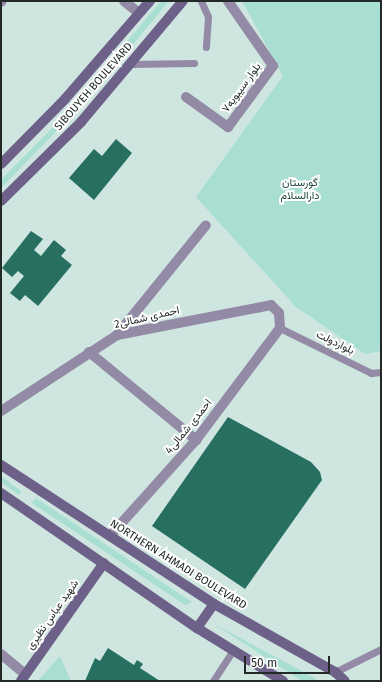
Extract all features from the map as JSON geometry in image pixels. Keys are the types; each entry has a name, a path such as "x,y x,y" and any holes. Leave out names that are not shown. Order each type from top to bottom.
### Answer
{"main road":[{"name":"SIBOUYEH BOULEVARD","path":"1,164 65,100 150,1"},
{"name":"SIBOUYEH BOULEVARD","path":"1,201 81,122 183,1"},
{"name":"NORTHERN AHMADI BOULEVARD","path":"1,465 214,604 335,672 345,681"},
{"path":"1,493 197,628 283,681"},
{"name":"شهید عباس نظیری","path":"23,678 104,563"},
{"path":"197,628 214,604"}],"street":[{"path":"124,1 139,14"},
{"name":"بلوار سیبویه۷","path":"186,97 228,127 273,66 228,1"},
{"path":"117,335 206,225"},
{"name":"2احمدی شمالی","path":"1,411 117,335 271,305 279,313 280,328"},
{"name":"4احمدی شمالی","path":"110,536 196,440 280,328"},
{"path":"89,352 196,440"},
{"path":"1,654 23,678"}],"lane":[{"path":"201,1 208,17 206,47"},
{"path":"130,64 194,63"},
{"name":"بلواردولت","path":"280,328 371,373 381,372"},
{"path":"213,681 233,650"},
{"path":"335,672 380,652"}],"green space":[{"path":"161,1 169,1 85,102 1,188 1,180 66,114"},
{"name":"گورستان دارالسلام","path":"242,1 381,1 381,351 365,354 296,307 196,197 283,76"},
{"path":"1,476 21,491 19,495 1,482"},
{"path":"36,498 192,602 185,605 32,503"},
{"path":"214,624 313,677 318,681 302,681"},
{"path":"60,656 71,681 38,681"}],"building":[{"path":"116,139 132,153 94,200 69,178 94,149 102,156"},
{"path":"31,231 43,239 34,250 41,256 54,240 66,250 61,256 72,265 38,306 25,295 20,301 10,293 24,276 18,271 12,277 2,268"},
{"path":"228,417 311,462 320,472 322,480 245,589 152,526"},
{"path":"108,648 134,665 137,660 143,664 140,668 160,681 85,681 95,658 100,661"}]}
